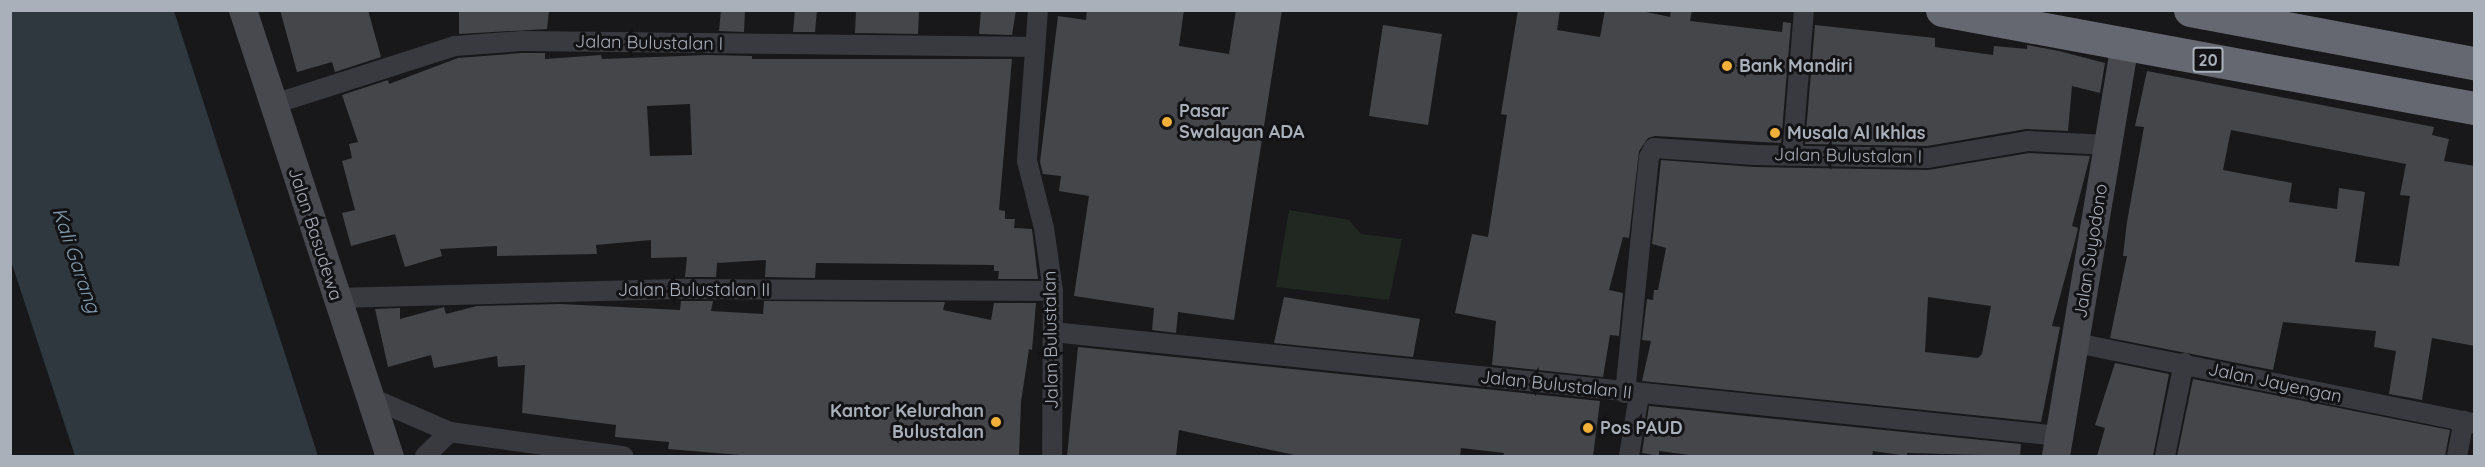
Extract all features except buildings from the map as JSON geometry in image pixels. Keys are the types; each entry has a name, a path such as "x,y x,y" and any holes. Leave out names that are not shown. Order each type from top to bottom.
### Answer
{"highway":[{"name":"20","path":"1942,10 2475,108"},
{"path":"2190,10 2237,15 2475,63"}],"street":[{"name":"Jalan Basudewa","path":"243,10 335,298 390,456"},
{"name":"Jalan Bulustalan","path":"1038,10 1033,47 1027,161 1044,228 1053,291 1052,456"},
{"path":"1792,156 1804,10"},
{"name":"Jalan Bulustalan I","path":"274,104 455,46 522,41 1033,47"},
{"name":"Jalan Suyodono","path":"2058,446 2125,45"},
{"name":"Jalan Bulustalan I","path":"1632,394 1649,157 1654,148 1792,156 1928,158 2028,141 2109,146"},
{"name":"Jalan Bulustalan II","path":"335,298 686,289 1053,291"},
{"name":"Jalan Bulustalan II","path":"1053,332 1632,394 2058,446"},
{"name":"Jalan Jayengan","path":"2076,343 2469,422"},
{"path":"2165,456 2184,363"},
{"path":"1629,456 1632,394"},
{"path":"369,397 450,432 624,456"},
{"path":"2457,456 2469,422"},
{"path":"425,456 450,432"}],"shaded area":[{"path":"1289,210 1349,220 1361,234 1402,239 1389,300 1276,287"}],"water":[{"name":"Kali Garang","path":"10,11 174,11 318,456 75,456 11,261"}],"place":[{"name":"Bank Mandiri","path":"1727,66"},
{"name":"Pasar Swalayan ADA","path":"1167,122"},
{"name":"Musala Al Ikhlas","path":"1775,133"},
{"name":"Kantor Kelurahan Bulustalan","path":"996,422"},
{"name":"Pos PAUD","path":"1588,428"}]}
